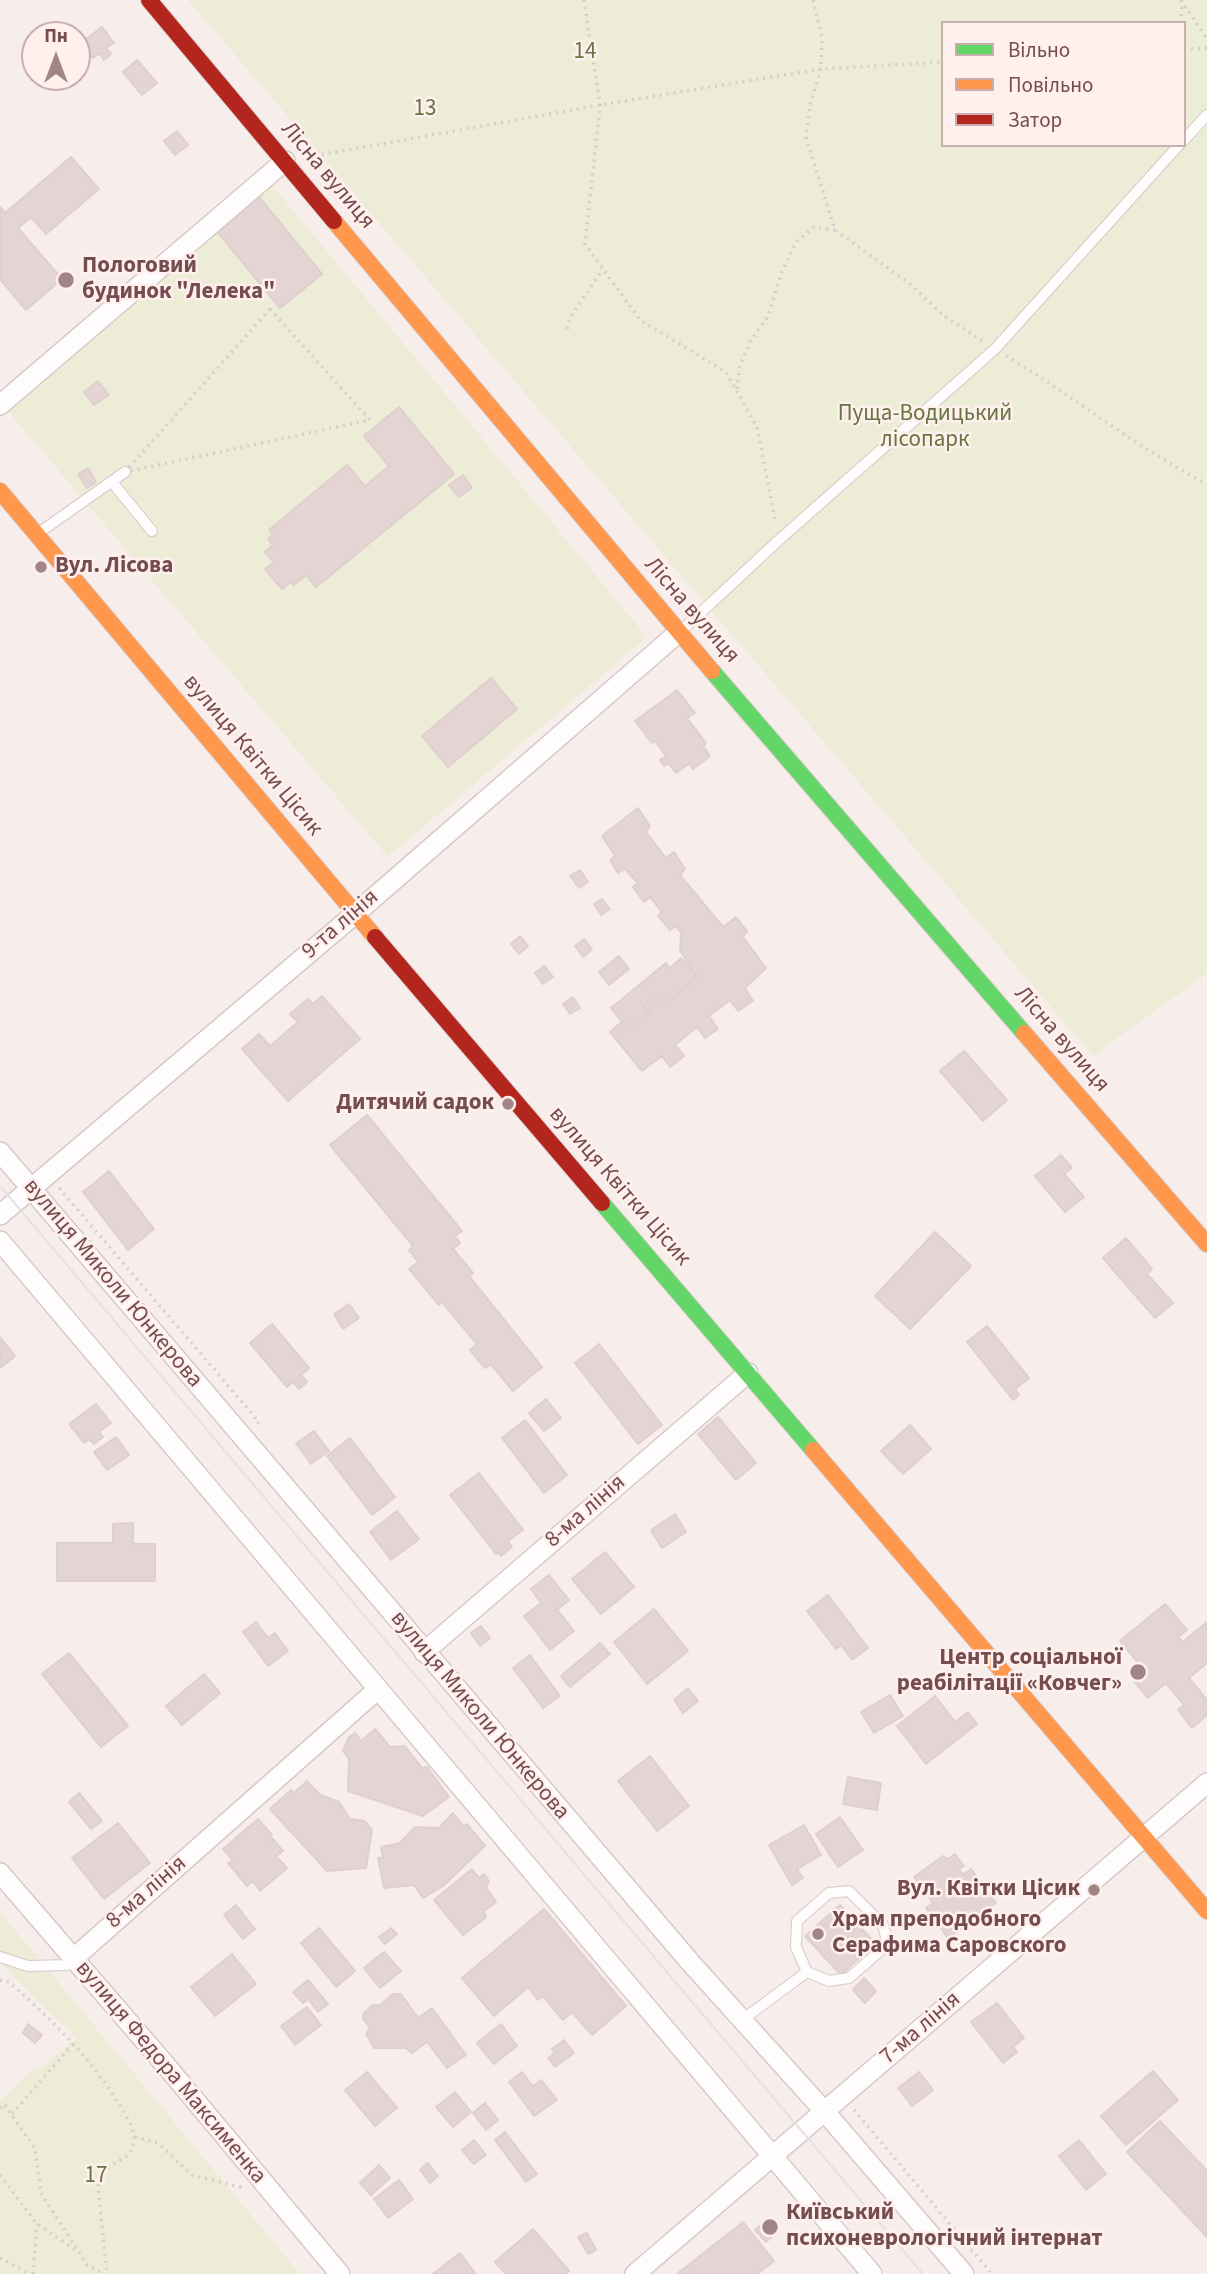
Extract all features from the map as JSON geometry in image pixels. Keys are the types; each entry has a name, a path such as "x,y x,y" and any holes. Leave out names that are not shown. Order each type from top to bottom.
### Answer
{"street":[{"name":"Лісна вулиця","path":"149,0 679,632 1207,1244"},
{"path":"0,405 285,161"},
{"name":"вулиця Квітки Цісик","path":"0,491 355,914 1207,1911"},
{"name":"9-та лінія","path":"0,1215 355,914 679,632"},
{"name":"вулиця Миколи Юнкерова","path":"0,1152 681,1952 825,2112 964,2274"},
{"path":"0,1241 872,2274"},
{"name":"8-ма лінія","path":"424,1652 748,1373"},
{"name":"8-ма лінія","path":"74,1958 378,1689"},
{"name":"7-ма лінія","path":"635,2274 1207,1783"},
{"name":"вулиця Федора Максименка","path":"0,1873 340,2274"}],"lane":[{"path":"1186,138 1207,115"},
{"path":"679,632 995,349 1177,147"},
{"path":"37,535 125,472"},
{"path":"112,482 152,531"},
{"path":"849,1891 883,1925 888,1944 849,1978 829,1981 807,1972 796,1947 797,1921 829,1893 849,1891"},
{"path":"0,1957 28,1966 67,1965 74,1958"},
{"path":"742,2020 807,1972"}],"path":[{"path":"584,0 600,104 585,244 640,320 726,372 757,427 779,540"},
{"path":"813,0 822,37 821,69 810,104 806,137 835,230"},
{"path":"1181,1 1181,21"},
{"path":"1181,1 1207,38"},
{"path":"1186,49 1207,48"},
{"path":"285,161 600,104 821,69 941,62"},
{"path":"737,391 740,365 750,342 768,316 781,274 796,242 814,227 835,230 909,283 944,316 1046,379 1140,444 1207,484"},
{"path":"567,329 571,316 603,269"},
{"path":"270,309 370,419 289,437 125,472 270,309"},
{"path":"48,1175 259,1422 241,1435"},
{"path":"0,1980 9,1982 45,2013 73,2044 128,2118 135,2137 127,2156 101,2175 98,2187 106,2274"},
{"path":"11,2114 73,2044"},
{"path":"842,2097 992,2274"},
{"path":"2,2106 11,2114 35,2148 41,2193 87,2265 106,2274"},
{"path":"135,2137 158,2143 192,2175 273,2195"},
{"path":"0,2175 37,2224 79,2253"},
{"path":"0,2258 32,2274 37,2224"}],"green space":[{"name":"Пуща-Водицький лісопарк","path":"188,0 1207,0 1207,973 1093,1056"},
{"path":"272,185 647,637 388,857 7,410"},
{"name":"17","path":"0,1912 300,2274 0,2274 0,2100 37,2066 40,2068 77,2038 0,1962"}],"building":[{"path":"102,27 114,43 106,48 111,54 104,60 99,53 93,58 91,56 91,35"},
{"path":"137,60 157,83 142,95 123,72"},
{"path":"177,131 188,145 175,155 164,141"},
{"path":"71,157 99,189 46,234 31,217 18,228 62,279 26,310 0,279 0,207 5,213"},
{"path":"259,197 322,274 280,308 217,231"},
{"path":"98,381 109,395 94,405 84,392"},
{"path":"399,407 454,474 316,587 306,575 294,585 291,582 282,589 265,569 274,562 265,552 273,545 268,539 273,535 269,530 347,465 365,486 389,466 364,436"},
{"path":"88,468 96,482 87,488 78,474"},
{"path":"463,475 472,488 459,497 449,485"},
{"path":"491,678 517,709 448,767 422,736"},
{"path":"677,690 695,713 687,718 706,743 703,746 710,756 693,769 689,764 676,773 668,763 664,766 660,760 666,756 635,721"},
{"path":"638,808 650,826 646,832 666,858 674,852 685,869 680,875 723,927 736,917 747,931 743,937 766,968 745,988 753,1001 738,1011 730,1000 709,1016 718,1029 705,1038 697,1027 675,1045 684,1056 670,1067 662,1056 642,1071 610,1032 625,1019 632,1028 650,1014 643,1006 657,994 665,1004 697,977 680,950 681,933 676,926 670,930 658,916 662,912 650,897 644,902 633,887 638,883 625,869 618,873 610,860 615,856 602,836"},
{"path":"580,870 588,882 579,888 570,876"},
{"path":"602,899 610,909 601,915 594,904"},
{"path":"520,936 528,946 519,954 511,944"},
{"path":"584,939 592,949 583,957 575,946"},
{"path":"619,956 629,969 609,985 599,972"},
{"path":"681,958 697,977 665,1004 657,994 643,1006 650,1014 632,1028 625,1019 622,1022 611,1008 666,963 670,968"},
{"path":"544,966 553,977 543,984 535,973"},
{"path":"322,996 360,1039 288,1101 242,1049 259,1034 270,1046 298,1022 290,1014 308,999 313,1004"},
{"path":"573,997 580,1008 570,1014 563,1004"},
{"path":"964,1051 1007,1100 983,1121 940,1071"},
{"path":"367,1115 462,1231 455,1236 460,1243 453,1249 473,1273 469,1276 542,1367 513,1391 491,1364 485,1368 470,1350 477,1344 442,1302 439,1305 409,1269 418,1262 409,1250 413,1246 330,1145"},
{"path":"1061,1155 1072,1168 1064,1174 1084,1197 1065,1212 1035,1176"},
{"path":"109,1171 154,1229 128,1250 83,1192"},
{"path":"935,1232 971,1266 910,1329 875,1296"},
{"path":"1126,1238 1152,1269 1147,1274 1173,1303 1155,1318 1103,1258"},
{"path":"349,1304 359,1318 343,1329 334,1314"},
{"path":"272,1324 309,1368 301,1375 307,1382 299,1389 293,1382 287,1387 250,1343"},
{"path":"987,1326 1029,1378 1015,1389 1019,1395 1013,1400 967,1342"},
{"path":"0,1337 15,1356 0,1368"},
{"path":"599,1344 662,1425 638,1444 575,1363"},
{"path":"546,1399 561,1418 544,1431 529,1413"},
{"path":"96,1404 111,1423 99,1432 103,1437 94,1444 89,1439 84,1443 69,1424"},
{"path":"718,1417 756,1463 736,1480 698,1434"},
{"path":"525,1420 567,1475 544,1493 502,1438"},
{"path":"910,1425 931,1449 903,1474 881,1451"},
{"path":"314,1431 329,1451 311,1464 296,1443"},
{"path":"116,1437 129,1455 107,1470 94,1452"},
{"path":"350,1438 395,1497 372,1515 327,1456"},
{"path":"479,1473 523,1530 508,1541 512,1547 501,1556 499,1552 496,1554 450,1495"},
{"path":"397,1511 419,1539 391,1560 370,1532"},
{"path":"675,1514 686,1532 662,1548 651,1530"},
{"path":"133,1523 133,1544 155,1544 155,1581 57,1581 57,1543 113,1543 113,1524"},
{"path":"605,1552 634,1587 601,1614 572,1579"},
{"path":"549,1575 569,1600 557,1610 574,1631 550,1650 524,1616 541,1603 531,1589"},
{"path":"828,1595 868,1648 852,1660 841,1645 836,1649 807,1611"},
{"path":"1165,1604 1187,1630 1178,1637 1183,1642 1207,1622 1207,1663 1189,1678 1207,1700 1207,1715 1192,1728 1178,1710 1184,1705 1166,1683 1148,1698 1134,1681 1145,1671 1120,1641"},
{"path":"654,1609 688,1651 647,1684 614,1642"},
{"path":"256,1622 268,1638 275,1633 288,1651 268,1666 243,1632"},
{"path":"481,1626 490,1638 480,1646 471,1633"},
{"path":"600,1643 610,1654 570,1687 561,1676"},
{"path":"69,1653 128,1726 101,1747 42,1674"},
{"path":"530,1655 560,1696 543,1708 513,1668"},
{"path":"204,1674 220,1693 182,1725 166,1706"},
{"path":"688,1688 698,1701 683,1713 674,1700"},
{"path":"890,1695 903,1716 874,1733 861,1712"},
{"path":"935,1696 955,1722 968,1712 977,1724 926,1764 897,1726"},
{"path":"375,1729 390,1747 405,1746 422,1768 427,1767 449,1797 423,1816 348,1791 349,1759 343,1751 349,1737 355,1733 361,1741"},
{"path":"650,1756 689,1806 657,1831 618,1781"},
{"path":"848,1777 881,1783 877,1810 843,1804"},
{"path":"307,1781 320,1795 339,1802 350,1819 365,1821 372,1830 366,1868 327,1871 270,1809 291,1790 294,1793"},
{"path":"79,1793 102,1821 91,1829 69,1802"},
{"path":"453,1813 464,1827 467,1824 485,1846 443,1886 423,1898 414,1885 384,1888 378,1858 383,1858 381,1847 400,1843 415,1827 439,1828"},
{"path":"840,1817 863,1850 838,1867 816,1834"},
{"path":"258,1819 272,1835 265,1841 267,1843 272,1838 283,1851 276,1856 287,1868 260,1891 253,1881 247,1886 228,1863 233,1860 223,1849"},
{"path":"118,1823 150,1863 104,1899 72,1858"},
{"path":"804,1825 821,1855 797,1869 803,1878 792,1885 769,1845"},
{"path":"955,1854 964,1866 959,1869 963,1875 971,1869 996,1903 948,1938 926,1908 933,1903 914,1877 943,1856 947,1859"},
{"path":"472,1869 479,1878 484,1874 489,1881 486,1887 496,1902 484,1911 486,1917 463,1935 434,1900"},
{"path":"236,1905 255,1929 243,1939 224,1915"},
{"path":"840,1905 875,1943 841,1975 805,1936"},
{"path":"544,1909 626,2006 592,2035 572,2012 563,2020 543,1996 538,2000 528,1987 494,2016 462,1978"},
{"path":"319,1928 355,1971 336,1987 301,1943"},
{"path":"391,1928 397,1934 385,1944 379,1937"},
{"path":"384,1952 401,1971 380,1988 364,1968"},
{"path":"232,1954 256,1984 215,2016 191,1987"},
{"path":"864,1978 876,1991 865,2003 853,1990"},
{"path":"308,1980 328,2004 318,2012 308,1999 303,2003 293,1992"},
{"path":"393,1994 401,1994 418,2018 432,2008 466,2055 447,2068 427,2042 412,2053 406,2048 374,2048 366,2034 370,2028 363,2019 364,2013"},
{"path":"997,2003 1024,2038 1013,2047 1017,2052 1003,2063 971,2022"},
{"path":"307,2007 321,2025 295,2045 281,2026"},
{"path":"28,2024 42,2035 35,2043 23,2033"},
{"path":"501,2024 517,2046 494,2064 477,2043"},
{"path":"564,2040 574,2053 555,2067 548,2058 555,2053 552,2049"},
{"path":"1153,2071 1178,2100 1126,2145 1101,2116"},
{"path":"367,2072 397,2108 375,2126 345,2090"},
{"path":"522,2072 533,2086 541,2080 557,2100 534,2116 509,2082"},
{"path":"919,2072 933,2090 912,2106 898,2088"},
{"path":"455,2092 471,2112 453,2127 436,2107"},
{"path":"485,2103 498,2120 486,2130 473,2113"},
{"path":"1160,2121 1207,2171 1207,2237 1127,2152"},
{"path":"505,2132 537,2174 526,2182 495,2140"},
{"path":"474,2140 486,2155 474,2164 462,2150"},
{"path":"1079,2140 1106,2174 1086,2190 1059,2156"},
{"path":"428,2163 438,2176 430,2183 420,2170"},
{"path":"379,2165 390,2178 371,2195 360,2183"},
{"path":"399,2180 413,2199 388,2218 374,2199"},
{"path":"766,2220 776,2233 766,2242 755,2230"},
{"path":"743,2222 774,2261 757,2274 677,2274"},
{"path":"533,2229 569,2271 566,2274 506,2274 495,2262"},
{"path":"587,2233 596,2250 588,2254 578,2237"},
{"path":"460,2253 476,2274 433,2274"}],"tram line":[{"path":"0,1186 923,2274"}],"traffic: fast":[{"path":"712,671 1024,1033"},
{"path":"602,1203 813,1450"}],"traffic: slow":[{"path":"334,221 712,671"},
{"path":"0,491 375,937"},
{"path":"1024,1033 1207,1244"},
{"path":"813,1450 1207,1911"}],"traffic: jam":[{"path":"149,0 334,221"},
{"path":"375,937 602,1203"}],"place":[{"name":"Пологовий будинок \"Лелека\"","path":"66,280"},
{"name":"Вул. Лісова","path":"41,567"},
{"name":"Дитячий садок","path":"508,1104"},
{"name":"Центр соціальної реабілітації «Ковчег»","path":"1138,1672"},
{"name":"Вул. Квітки Цісик","path":"1094,1890"},
{"name":"Храм преподобного Серафима Саровского","path":"818,1934"},
{"name":"Київський психоневрологічний інтернат","path":"770,2227"}],"park label":[{"name":"14","path":"585,53"},
{"name":"13","path":"425,110"}]}
